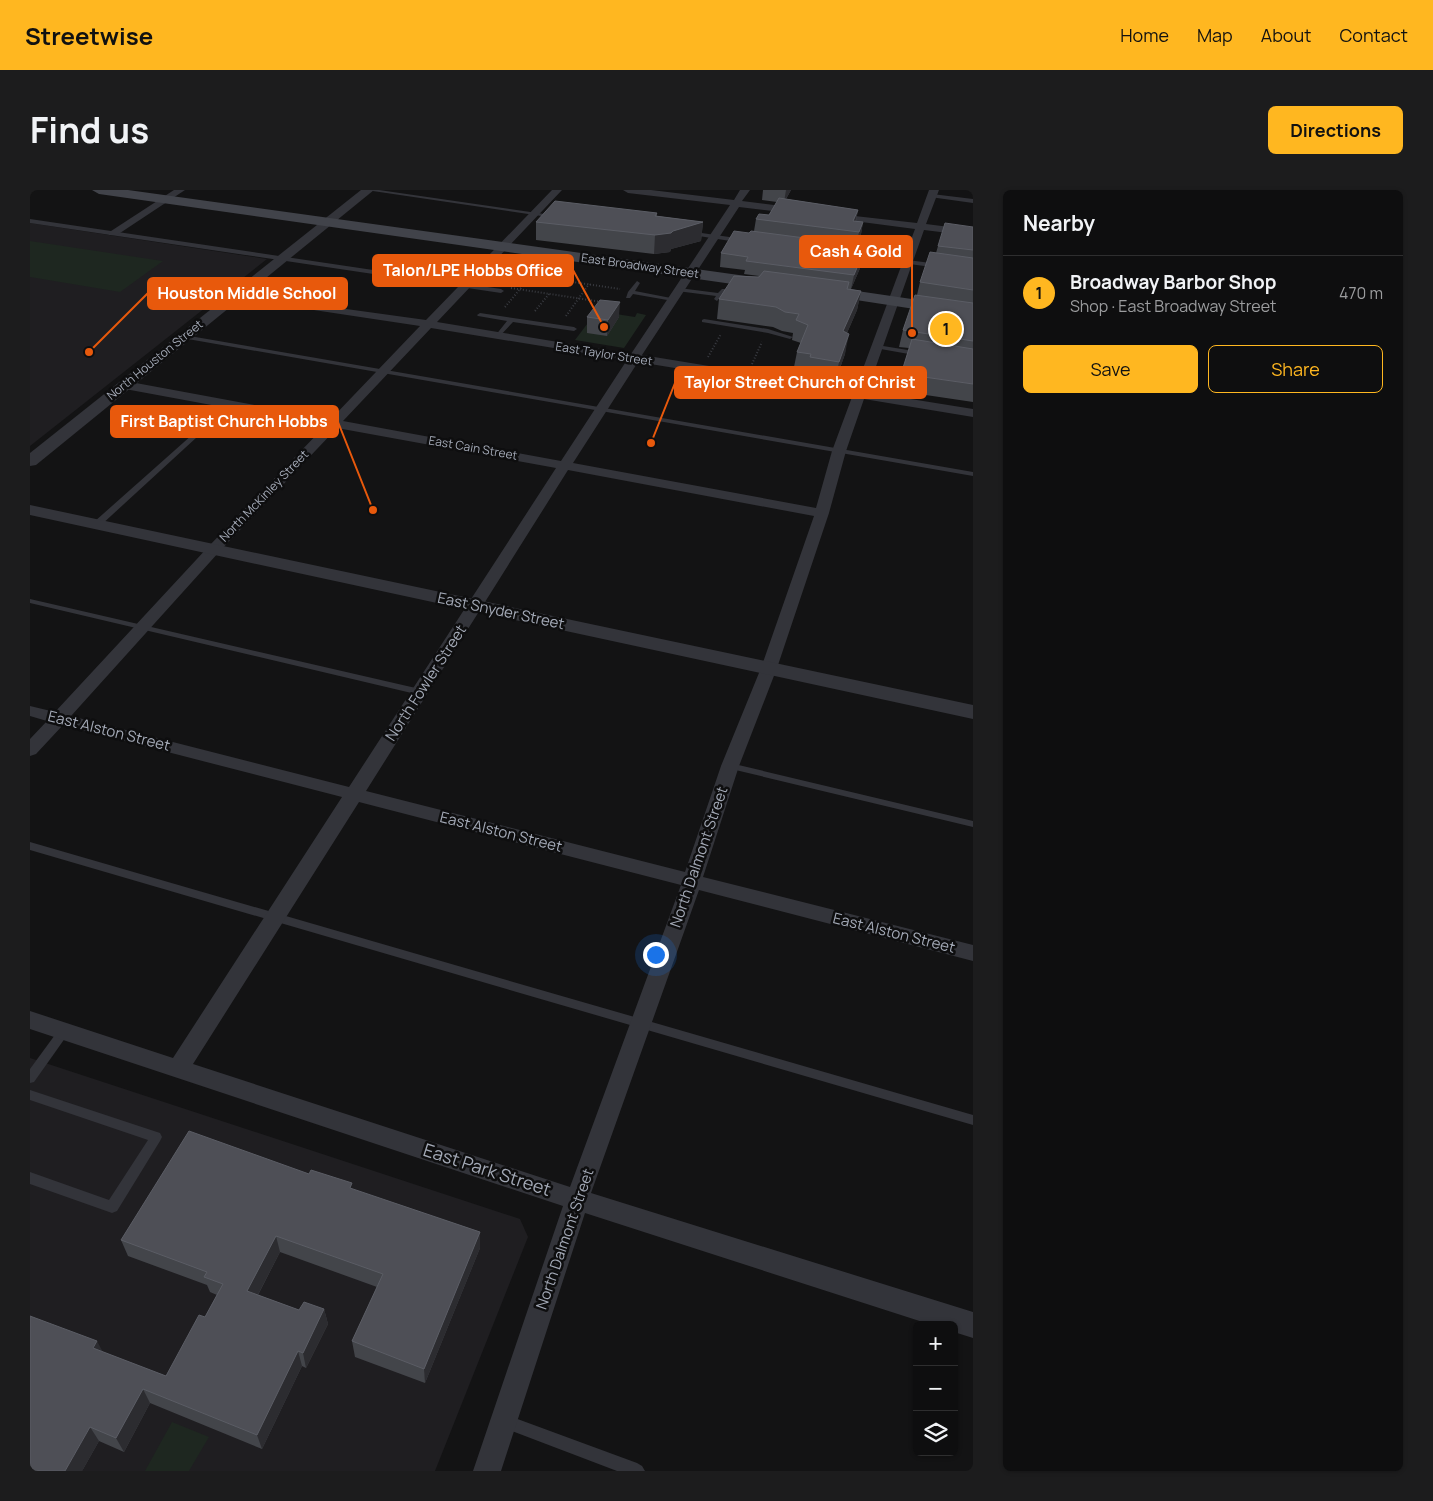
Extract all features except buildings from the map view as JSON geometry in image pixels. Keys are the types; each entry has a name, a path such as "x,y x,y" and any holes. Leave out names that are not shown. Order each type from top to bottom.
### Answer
{"main road":[{"name":"East Broadway Street","path":"99,190 690,273 759,287 780,285"},
{"path":"808,289 973,313"}],"street":[{"path":"113,233 180,190"},
{"name":"North Houston Street","path":"30,461 368,190"},
{"name":"North McKinley Street","path":"30,750 214,548 557,190"},
{"path":"628,190 804,212"},
{"name":"North Fowler Street","path":"178,1069 600,410 746,190"},
{"name":"North Dalmont Street","path":"487,1471 578,1200 692,881 730,766 769,668 822,513 839,452 933,193"},
{"path":"824,215 973,233"},
{"name":"East Taylor Street","path":"235,295 428,324 973,413"},
{"name":"East Cain Street","path":"125,385 822,513"},
{"name":"East Snyder Street","path":"30,510 973,712"},
{"name":"East Alston Street","path":"30,711 973,953"},
{"name":"East Park Street","path":"30,1020 578,1200 973,1325"}],"lane":[{"path":"368,190 563,217"},
{"path":"933,193 973,201"},
{"path":"30,221 465,286 503,289"},
{"path":"676,232 753,242"},
{"path":"850,254 945,267"},
{"path":"631,290 718,297 722,291 742,292"},
{"path":"480,315 574,329"},
{"path":"498,336 511,320"},
{"path":"704,321 790,336"},
{"path":"184,337 973,474"},
{"path":"877,347 925,354"},
{"path":"97,524 230,404"},
{"path":"30,601 420,692"},
{"path":"730,766 973,824"},
{"path":"30,846 973,1120"},
{"path":"30,1078 64,1031"},
{"path":"30,1095 156,1137 112,1207 30,1178"},
{"path":"504,1420 637,1471"}],"path":[{"path":"498,271 631,290"},
{"path":"565,316 589,284"},
{"path":"503,289 603,302"},
{"path":"534,312 549,294"},
{"path":"706,362 726,324"},
{"path":"749,369 768,331"}],"shaded area":[{"path":"30,223 267,259 30,446"},
{"path":"30,241 163,261 120,292 30,277"},
{"path":"597,311 635,317 637,313 646,315 624,348 575,340"},
{"path":"30,1058 520,1219 528,1237 435,1471 30,1471"},
{"path":"172,1422 209,1437 189,1471 145,1471"}],"place":[{"name":"Talon/LPE Hobbs Office","path":"604,327"},
{"name":"Broadway Barbor Shop","path":"946,329"},
{"name":"Cash 4 Gold","path":"912,333"},
{"name":"Houston Middle School","path":"89,352"},
{"name":"Taylor Street Church of Christ","path":"651,443"},
{"name":"First Baptist Church Hobbs","path":"373,510"}]}
